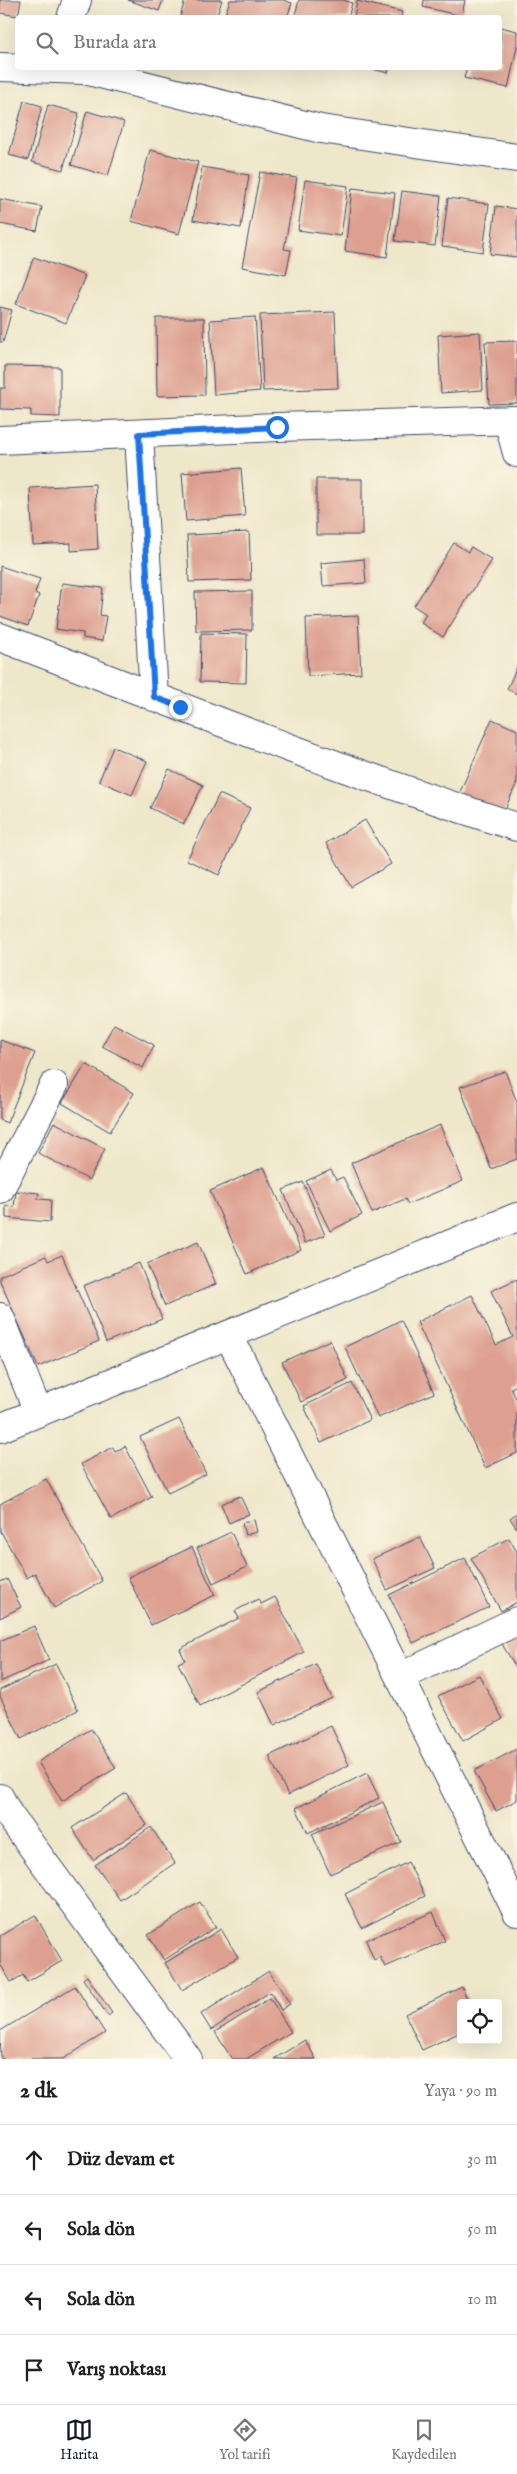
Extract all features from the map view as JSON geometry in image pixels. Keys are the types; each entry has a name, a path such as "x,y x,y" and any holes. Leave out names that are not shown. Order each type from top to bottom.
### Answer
{"street":[{"path":"72,15 77,0"},
{"path":"0,67 15,67"},
{"path":"84,70 320,129 517,158"},
{"path":"0,440 513,420 517,453"},
{"path":"139,434 154,697"},
{"path":"0,637 154,697 423,797 517,827"},
{"path":"0,1189 54,1085"},
{"path":"0,1428 517,1217"},
{"path":"0,1316 38,1412"},
{"path":"229,1336 517,1912"},
{"path":"400,1677 517,1621"},
{"path":"3,1811 182,2057"}],"building":[{"path":"0,0 21,0 18,15 0,13"},
{"path":"128,0 163,0 159,11"},
{"path":"185,0 222,0 217,15 181,15"},
{"path":"230,0 283,0 292,3 288,15 225,15"},
{"path":"299,0 343,0 352,3 349,15 295,15"},
{"path":"424,0 465,0 462,15 423,7"},
{"path":"357,1 402,12 402,15 355,15"},
{"path":"502,27 517,31 517,47 508,88 464,78 466,70 502,70"},
{"path":"376,70 389,70 388,73"},
{"path":"24,101 42,106 28,160 9,155"},
{"path":"48,105 79,113 63,170 32,162"},
{"path":"87,111 124,122 108,176 71,165"},
{"path":"150,150 198,162 179,234 131,221"},
{"path":"202,167 249,175 241,228 193,220"},
{"path":"260,172 297,178 284,249 291,250 286,275 242,267"},
{"path":"305,180 348,186 341,236 298,230"},
{"path":"352,188 395,193 387,257 345,251"},
{"path":"402,191 441,196 435,246 395,241"},
{"path":"448,198 489,204 483,252 442,246"},
{"path":"0,199 42,207 37,231 0,224"},
{"path":"496,206 517,209 517,257 490,254"},
{"path":"34,257 85,276 66,323 16,304"},
{"path":"0,307 12,310 3,342 0,342"},
{"path":"335,312 338,388 263,391 260,315"},
{"path":"255,317 260,391 214,395 210,320"},
{"path":"156,318 204,318 205,395 157,396"},
{"path":"480,332 483,390 441,393 438,335"},
{"path":"517,341 517,403 489,404 485,342"},
{"path":"5,366 60,367 60,417 31,416 31,410 0,409 0,388 5,388"},
{"path":"241,468 245,516 186,521 182,473"},
{"path":"316,479 362,479 362,535 316,535"},
{"path":"95,484 98,549 71,551 71,543 33,545 30,488"},
{"path":"249,532 251,580 189,582 187,535"},
{"path":"454,543 468,552 471,547 492,560 443,637 421,623 426,614 414,606"},
{"path":"364,559 366,583 323,586 321,563"},
{"path":"0,566 40,579 35,593 39,595 28,626 0,616"},
{"path":"62,583 103,588 100,615 106,616 102,641 83,638 83,633 56,629"},
{"path":"252,591 252,630 196,631 195,592"},
{"path":"358,616 361,673 308,676 306,618"},
{"path":"201,633 247,634 246,683 200,682"},
{"path":"517,667 517,694 507,689"},
{"path":"492,719 517,730 517,782 500,821 456,801"},
{"path":"113,747 147,761 132,795 99,781"},
{"path":"169,769 203,785 184,824 150,808"},
{"path":"219,794 250,808 219,875 187,860"},
{"path":"365,820 391,864 351,887 326,843"},
{"path":"114,1024 154,1045 143,1068 102,1046"},
{"path":"0,1040 35,1053 7,1123 0,1120"},
{"path":"86,1064 134,1093 110,1132 62,1103"},
{"path":"505,1071 517,1102 517,1159 491,1169 460,1087"},
{"path":"54,1122 105,1149 89,1180 38,1153"},
{"path":"440,1125 463,1181 408,1204 405,1199 372,1213 351,1163"},
{"path":"264,1167 301,1250 247,1274 210,1191"},
{"path":"331,1170 336,1180 343,1177 362,1215 330,1231 306,1181"},
{"path":"303,1182 325,1235 305,1243 283,1190"},
{"path":"16,1191 39,1193 38,1199 51,1200 50,1222 6,1218 6,1206 14,1207"},
{"path":"198,1242 216,1284 165,1306 147,1264"},
{"path":"62,1255 99,1341 38,1367 0,1281 0,1276 46,1256 48,1261"},
{"path":"139,1263 162,1319 106,1342 83,1286"},
{"path":"517,1279 517,1385 511,1388 517,1400 517,1453 485,1468 417,1322 472,1295 496,1345 513,1337 491,1291"},
{"path":"401,1320 434,1393 378,1418 345,1347"},
{"path":"330,1340 348,1380 301,1402 282,1362"},
{"path":"352,1383 370,1420 321,1443 304,1406"},
{"path":"179,1419 206,1474 168,1493 140,1437"},
{"path":"125,1446 152,1497 111,1519 81,1464 113,1447 115,1452"},
{"path":"46,1479 102,1581 54,1608 35,1573 27,1578 0,1530 0,1504"},
{"path":"240,1496 249,1514 229,1523 221,1504"},
{"path":"517,1513 517,1529 510,1518"},
{"path":"254,1520 257,1532 245,1535 242,1523"},
{"path":"231,1532 247,1567 213,1583 197,1548"},
{"path":"420,1537 435,1568 387,1590 372,1559"},
{"path":"509,1538 517,1552 517,1602 501,1611 471,1558"},
{"path":"192,1547 215,1595 151,1625 128,1577"},
{"path":"465,1558 489,1607 413,1643 389,1595"},
{"path":"7,1579 21,1607 0,1618 0,1582"},
{"path":"275,1597 304,1652 200,1706 178,1663 185,1660 180,1649 239,1618 235,1611 258,1599 261,1604"},
{"path":"34,1626 49,1660 0,1682 0,1641"},
{"path":"517,1635 517,1669 502,1644"},
{"path":"56,1664 78,1710 21,1739 0,1696 0,1690"},
{"path":"316,1664 332,1698 274,1725 258,1692"},
{"path":"479,1675 503,1719 463,1741 438,1696"},
{"path":"331,1726 349,1765 288,1795 269,1756"},
{"path":"91,1729 116,1768 62,1801 38,1762"},
{"path":"517,1749 517,1800 496,1811 474,1771"},
{"path":"367,1773 379,1798 308,1833 296,1808"},
{"path":"126,1793 147,1825 93,1860 72,1828"},
{"path":"383,1802 401,1842 330,1874 312,1834"},
{"path":"151,1827 175,1863 120,1900 95,1865"},
{"path":"408,1862 425,1896 362,1928 345,1894"},
{"path":"200,1902 216,1927 164,1960 148,1935"},
{"path":"433,1912 445,1941 385,1967 380,1957 374,1960 366,1940"},
{"path":"35,1915 62,1961 27,1982 23,1975 11,1982 0,1964 0,1936"},
{"path":"221,1929 238,1957 182,1990 165,1963"},
{"path":"269,1971 290,2004 281,2010 270,1992 211,2030 201,2014"},
{"path":"87,1976 112,2013 108,2016 83,1979"},
{"path":"75,1986 105,2033 63,2059 1,2059 0,2031"},
{"path":"462,1987 467,1999 457,1999 457,2034 422,2050 405,2014"},
{"path":"270,1998 291,2032 246,2059 232,2059 215,2032"},
{"path":"305,2040 316,2059 274,2059"}],"route":[{"path":"180,707 154,697 139,434 277,427"}]}
